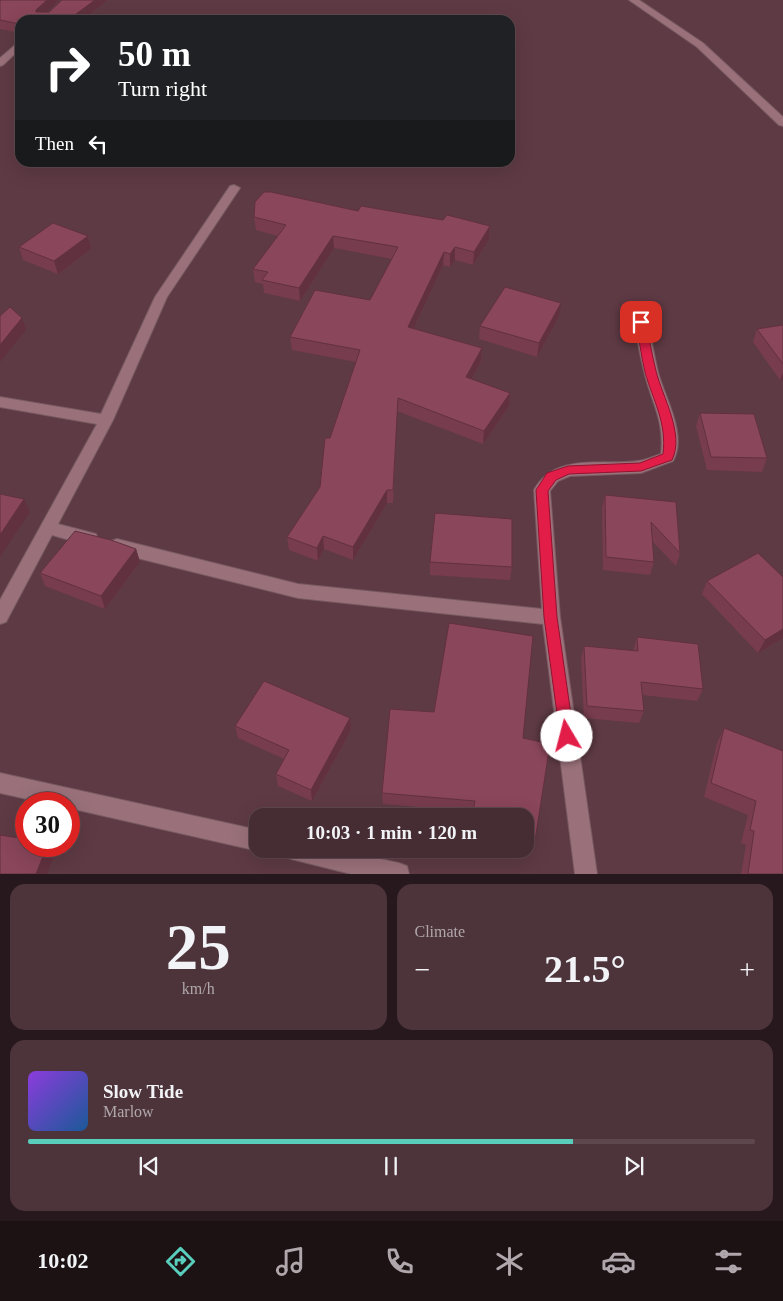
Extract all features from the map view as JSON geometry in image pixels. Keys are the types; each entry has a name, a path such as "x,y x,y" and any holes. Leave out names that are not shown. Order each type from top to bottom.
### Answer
{"street":[{"path":"633,0 700,45 783,124"},
{"path":"0,63 15,49"},
{"path":"0,618 106,420 161,298 234,188"},
{"path":"586,874 551,617 542,490 552,476 568,470 641,467 668,457 670,438 664,407 651,372 641,322"},
{"path":"0,402 106,420"},
{"path":"48,528 298,591 551,617"},
{"path":"0,783 249,839"},
{"path":"330,858 399,874"}],"building":[{"path":"0,0 47,0 36,12 49,12 62,0 95,0 75,15 15,15 15,23 0,20"},
{"path":"264,192 358,211 361,206 443,220 447,215 490,226 474,252 455,247 450,254 444,252 408,327 482,348 466,377 510,393 484,431 398,398 393,490 387,490 353,547 323,536 317,548 287,537 320,487 325,438 330,438 360,350 290,337 315,290 370,300 398,247 333,236 299,288 262,280 268,272 253,269 286,225 254,217 255,202"},
{"path":"53,223 88,236 54,261 19,247"},
{"path":"505,287 561,303 539,343 480,326"},
{"path":"10,307 22,318 0,345 0,316"},
{"path":"783,325 783,364 757,329"},
{"path":"700,413 754,414 767,458 711,457"},
{"path":"0,494 24,499 0,535"},
{"path":"605,495 676,502 680,553 651,522 654,562 606,557"},
{"path":"435,513 512,519 512,567 430,562"},
{"path":"75,531 111,540 136,549 101,596 40,573"},
{"path":"758,553 783,577 783,629 765,640 707,581"},
{"path":"449,623 533,636 523,738 550,744 535,841 534,808 474,808 475,801 382,793 390,709 434,712"},
{"path":"637,637 698,644 703,689 641,682 644,711 587,706 584,646 638,651"},
{"path":"264,681 350,718 311,790 276,774 289,750 235,726"},
{"path":"724,728 783,751 783,874 748,874 754,831 750,830 756,801 711,783"},
{"path":"0,835 15,837 15,857 43,857 36,874 0,874"}],"route":[{"path":"567,736 551,617 542,490 552,476 568,470 641,467 668,457 670,438 664,407 651,372 641,322"}]}
